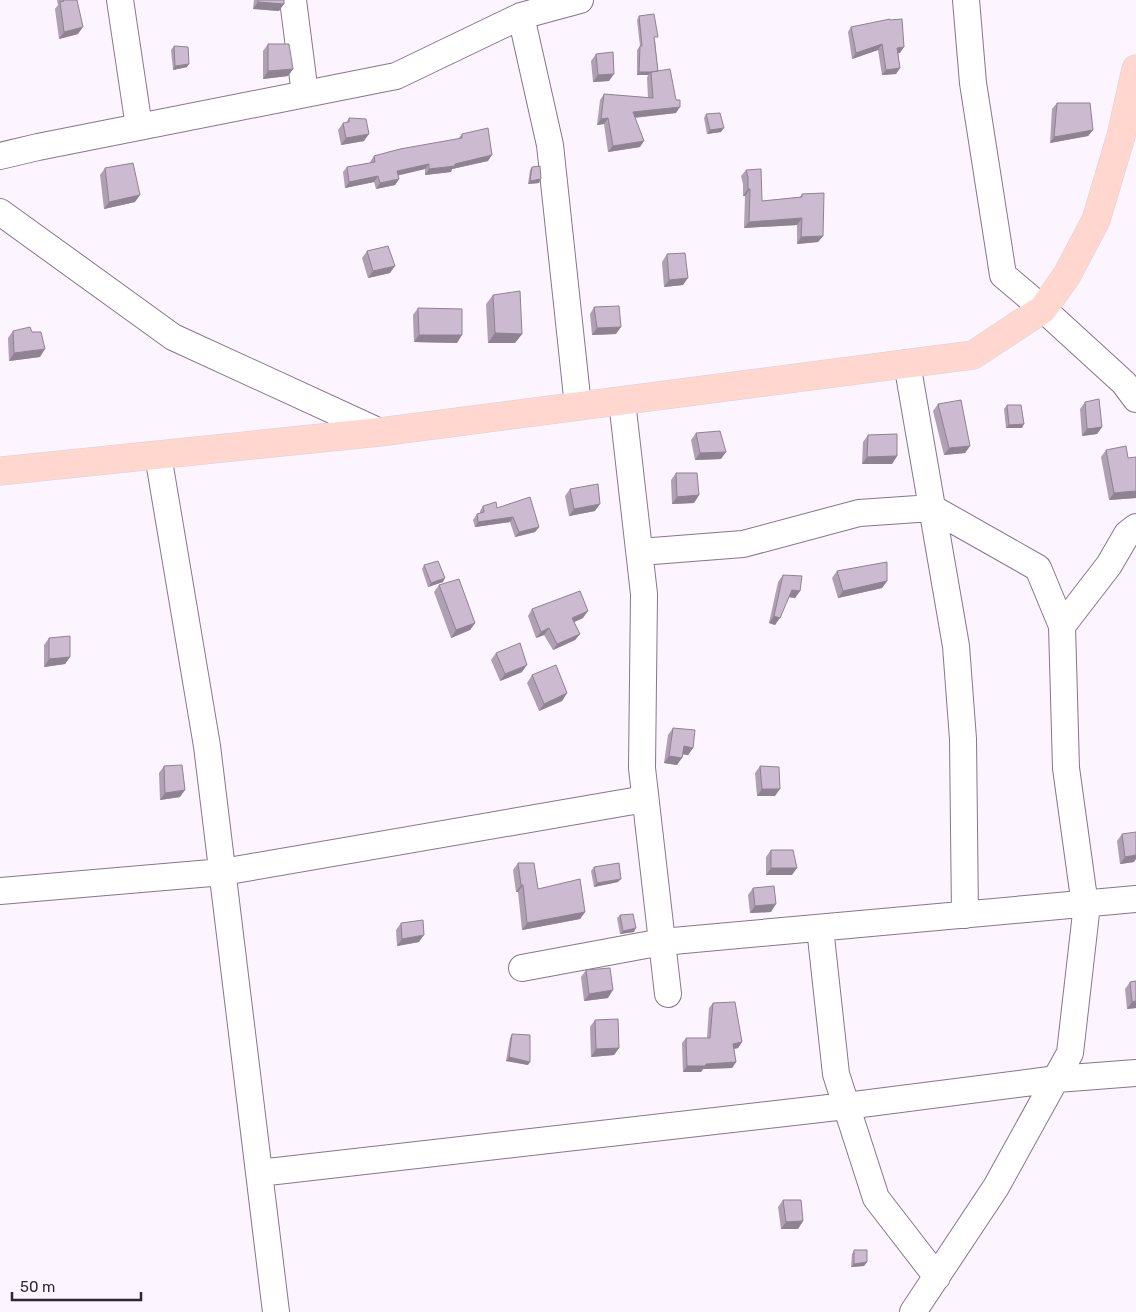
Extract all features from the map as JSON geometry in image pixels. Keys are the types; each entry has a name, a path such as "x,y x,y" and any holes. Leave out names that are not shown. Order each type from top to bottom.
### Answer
{"main road":[{"path":"0,471 380,432 973,355 1043,309 1067,275 1096,220 1126,148 1136,68"}],"street":[{"path":"120,0 139,127"},
{"path":"293,0 305,94"},
{"path":"0,156 396,76 520,16 580,0"},
{"path":"966,0 973,83 1003,275 1132,387"},
{"path":"520,16 550,145 578,406"},
{"path":"0,212 173,337 380,432"},
{"path":"907,363 956,646 963,738 965,915"},
{"path":"622,401 644,594 642,768 668,994"},
{"path":"158,455 207,746 276,1312"},
{"path":"640,552 744,544 859,513 932,508 1038,568 1062,626 1066,768 1086,913 1070,1053 996,1187 913,1312"},
{"path":"1062,626 1109,565 1127,534 1136,527"},
{"path":"0,892 223,872 645,799"},
{"path":"522,968 662,942 1136,899"},
{"path":"820,928 836,1074 876,1198 937,1277"},
{"path":"259,1173 846,1106 1057,1079 1136,1074"}],"building":[{"path":"63,0 77,0 83,27 64,32 60,2"},
{"path":"258,0 284,0 284,4 258,2"},
{"path":"654,14 658,37 654,37 658,71 639,72 640,46 642,46 639,16"},
{"path":"890,19 902,19 904,47 897,48 900,68 886,70 882,44 856,53 851,27"},
{"path":"268,44 289,44 293,69 268,71"},
{"path":"174,46 188,47 189,64 175,66"},
{"path":"613,52 614,74 598,75 596,54"},
{"path":"670,69 676,100 680,100 680,107 633,112 644,141 613,146 608,118 601,119 604,94 653,98 651,72"},
{"path":"1057,103 1090,103 1093,130 1054,137"},
{"path":"720,113 724,128 710,130 706,114"},
{"path":"349,118 366,119 369,134 346,138 343,123 349,122"},
{"path":"488,128 492,155 455,164 455,166 429,169 429,164 397,171 399,179 380,183 378,176 349,182 347,167 375,162 374,156 400,149 462,138 462,134"},
{"path":"133,163 140,195 109,202 105,168"},
{"path":"540,166 541,179 530,181 532,167"},
{"path":"761,169 762,201 802,197 802,194 824,193 823,236 801,237 802,218 749,222 750,189 748,189 746,170"},
{"path":"388,246 395,266 373,271 367,251"},
{"path":"685,253 688,278 669,280 667,254"},
{"path":"520,291 522,334 495,333 493,295"},
{"path":"619,306 621,327 597,328 594,307"},
{"path":"418,308 462,309 462,335 419,335"},
{"path":"30,327 32,332 41,332 45,349 14,353 13,331"},
{"path":"1099,399 1102,427 1087,429 1085,402"},
{"path":"961,400 970,446 949,448 938,404"},
{"path":"1007,405 1021,405 1024,424 1009,425"},
{"path":"720,431 726,452 700,453 696,433"},
{"path":"897,434 897,456 867,457 868,435"},
{"path":"1126,446 1128,458 1136,457 1136,491 1114,493 1106,450"},
{"path":"676,473 697,473 699,495 677,497"},
{"path":"598,484 600,504 574,509 570,489"},
{"path":"530,497 539,527 519,532 513,517 478,522 477,514 484,512 483,506 496,502 497,508"},
{"path":"438,561 445,578 431,583 424,565"},
{"path":"887,562 887,581 843,591 837,571"},
{"path":"783,575 802,576 800,591 792,590 780,618 774,616"},
{"path":"459,579 475,623 456,630 439,585"},
{"path":"580,591 588,611 572,618 580,634 557,644 549,628 541,632 532,609"},
{"path":"70,636 70,657 49,659 49,638"},
{"path":"520,643 527,665 505,674 496,653"},
{"path":"556,665 567,693 544,704 532,675"},
{"path":"673,728 695,730 693,748 684,746 682,758 669,756"},
{"path":"182,765 185,790 165,793 164,766"},
{"path":"760,766 779,767 780,789 762,789"},
{"path":"1136,832 1136,855 1125,857 1122,834"},
{"path":"771,850 793,850 797,868 771,868"},
{"path":"518,863 534,863 538,889 580,879 585,912 527,923 523,885 521,885"},
{"path":"619,863 621,879 597,883 594,867"},
{"path":"774,886 776,904 755,906 753,888"},
{"path":"633,914 636,928 623,931 620,915"},
{"path":"423,920 424,935 402,939 401,923"},
{"path":"610,968 613,990 589,994 586,970"},
{"path":"1136,981 1136,1001 1132,1002 1130,982"},
{"path":"735,1002 742,1042 733,1044 736,1062 687,1066 686,1038 710,1038 713,1003"},
{"path":"618,1019 619,1048 596,1049 595,1020"},
{"path":"512,1034 530,1035 530,1062 509,1057"},
{"path":"783,1200 801,1200 803,1221 786,1222"},
{"path":"854,1250 867,1250 867,1262 854,1264"}]}
